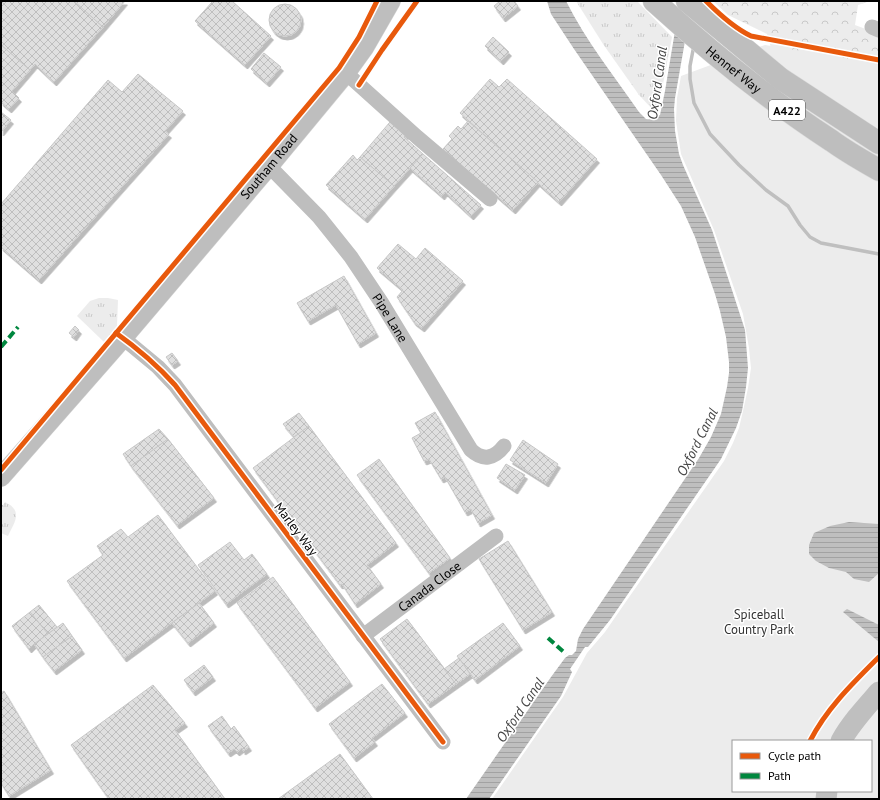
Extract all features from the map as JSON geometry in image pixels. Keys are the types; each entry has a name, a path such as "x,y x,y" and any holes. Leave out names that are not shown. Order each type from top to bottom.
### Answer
{"highway":[{"name":"Hennef Way","path":"687,1 781,79 879,143"},
{"name":"Hennef Way","path":"660,6 744,78 779,105 832,142 879,170"}],"main road":[{"name":"Southam Road","path":"1,477 123,338 346,73 364,48 392,1"}],"street":[{"path":"346,73 417,137 490,199"},
{"name":"Pipe Lane","path":"269,166 319,217 351,257 381,302 470,450 478,456 490,457 495,456 504,446"},
{"name":"Marley Way","path":"123,338 165,373 175,385 443,742"},
{"name":"Canada Close","path":"363,636 496,536"}],"green space":[{"path":"576,1 637,1 672,37 658,110 655,112 639,95 603,44"},
{"path":"713,1 870,1 858,5 855,25 879,34 879,126 773,55 767,34 728,15"},
{"name":"Spiceball Country Park","path":"765,45 879,64 879,799 492,799 563,697 587,653 605,632 724,461 739,428 751,368 743,314 714,230 681,154 676,121 677,98 681,76"},
{"path":"99,298 118,300 117,326 104,342 77,316 90,301"},
{"path":"5,502 14,509 16,513 15,522 8,536 1,533 1,505"}],"shaded area":[{"path":"547,1 566,1 582,30 601,58 639,112 646,119 648,119 660,115 680,1 692,1 675,98 675,131 679,154 712,230 745,330 748,368 742,411 736,428 721,459 610,620 588,647 585,647 570,669 572,672 561,696 489,799 466,799 565,658 572,655 576,651 578,639 583,629 699,458 711,437 721,414 729,373 726,337 720,311 695,237 681,206 551,14"},
{"path":"849,522 879,524 879,573 869,582 854,579 846,572 829,568 816,561 809,554 809,545 814,533 830,526"},
{"path":"847,609 879,625 879,642 843,612"}],"building":[{"path":"1,1 74,1 103,27 54,82 35,64 30,70 1,45"},
{"path":"74,1 125,1 103,27"},
{"path":"213,1 232,1 271,36 245,65 195,21"},
{"path":"500,1 514,1 518,6 503,18 494,6"},
{"path":"282,4 288,4 298,11 301,20 300,26 294,33 288,36 282,36 272,29 269,23 269,17 276,7"},
{"path":"493,37 509,52 501,61 485,46"},
{"path":"1,45 30,70 12,91 19,98 9,109 1,102"},
{"path":"264,53 281,67 267,83 251,69"},
{"path":"138,74 183,111 165,131 169,134 39,280 1,247 1,204 108,80 122,92"},
{"path":"490,79 499,87 507,79 597,159 559,202 460,113"},
{"path":"1,112 11,120 1,132"},
{"path":"468,121 538,182 513,210 443,149 452,139 449,136 458,126 461,129"},
{"path":"390,122 406,135 404,137 423,154 394,186 360,157"},
{"path":"423,154 481,205 471,216 445,192 442,196 410,168"},
{"path":"353,155 357,160 360,157 394,186 365,219 326,185"},
{"path":"398,244 416,259 425,248 463,281 422,328 414,322 397,297 403,290 377,268"},
{"path":"344,276 376,333 358,344 336,305 308,321 297,303"},
{"path":"75,326 79,330 74,337 69,333"},
{"path":"172,353 178,361 172,365 166,357"},
{"path":"435,412 492,515 478,523 471,509 465,512 445,477 441,479 429,459 424,461 412,438 421,433 415,423"},
{"path":"299,413 309,426 294,437 283,424"},
{"path":"309,426 396,543 367,565 381,584 355,604 342,584 340,585 253,468"},
{"path":"159,429 168,439 131,466 123,454"},
{"path":"168,439 214,498 177,525 131,466"},
{"path":"523,440 558,464 546,483 510,460"},
{"path":"379,459 450,558 429,573 357,475"},
{"path":"506,464 525,475 515,490 497,478"},
{"path":"158,515 215,591 124,658 67,581 103,555 97,546 121,529 128,537"},
{"path":"508,541 552,612 523,630 479,559"},
{"path":"230,542 244,560 252,554 267,574 226,604 198,565"},
{"path":"273,577 350,682 315,708 237,603"},
{"path":"199,603 214,623 188,643 172,623"},
{"path":"39,605 57,627 48,634 30,612"},
{"path":"30,612 48,634 29,649 12,626"},
{"path":"407,619 456,684 428,704 380,639"},
{"path":"63,623 72,636 43,657 34,644"},
{"path":"503,623 520,646 475,680 457,656"},
{"path":"72,636 82,650 54,671 43,657"},
{"path":"459,658 470,674 456,684 444,669"},
{"path":"204,665 213,677 193,692 184,680"},
{"path":"382,684 405,713 372,738 375,742 354,758 329,724"},
{"path":"153,685 185,723 175,730 225,799 109,799 71,745"},
{"path":"4,691 51,770 9,796 1,783 1,693"},
{"path":"222,716 231,729 234,726 249,747 243,751 242,748 237,752 234,749 228,753 208,726"},
{"path":"340,754 373,799 278,799"}],"waterway":[{"path":"694,45 690,66 690,79 694,103 710,134 739,165 766,190 788,206 800,225 810,237 821,243 879,254"},
{"path":"842,740 863,710 879,692"},
{"path":"826,799 827,792"}],"marked path":[{"path":"1,347 18,327"},
{"path":"548,638 566,654"}],"cycle path":[{"path":"1,470 339,68 359,37 377,1"},
{"path":"359,85 417,1"},
{"path":"706,1 727,21 751,36 879,60"},
{"path":"116,333 147,357 175,385 443,742"},
{"path":"811,740 832,707 850,686 879,657"}],"water label":[{"name":"Oxford Canal","path":"657,83"},
{"name":"Oxford Canal","path":"697,442"},
{"name":"Oxford Canal","path":"520,710"}]}
